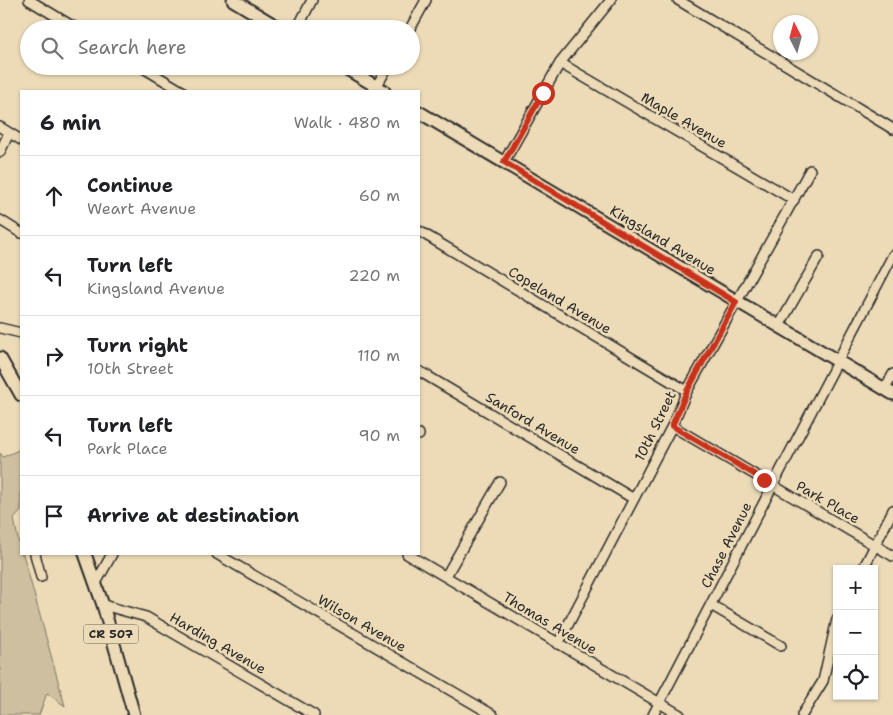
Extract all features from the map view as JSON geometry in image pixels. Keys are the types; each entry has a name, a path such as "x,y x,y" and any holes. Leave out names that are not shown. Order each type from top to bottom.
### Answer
{"main road":[{"path":"233,0 266,20"},
{"path":"356,75 378,90"},
{"name":"Kingsland Avenue","path":"420,113 736,302 889,391"},
{"path":"0,358 20,393"},
{"name":"CR 507","path":"86,555 103,605 134,715"}],"street":[{"path":"29,0 62,20"},
{"path":"301,20 312,0"},
{"path":"415,20 426,0"},
{"path":"504,162 560,63 612,0"},
{"path":"678,0 893,129"},
{"name":"Maple Avenue","path":"560,63 794,200"},
{"path":"155,75 180,90"},
{"path":"378,90 384,75"},
{"path":"0,127 20,139"},
{"path":"0,152 10,133"},
{"name":"10th Street","path":"558,644 672,426 687,391 810,170"},
{"path":"0,220 20,232"},
{"name":"Copeland Avenue","path":"420,233 687,391"},
{"name":"Chase Avenue","path":"653,715 893,255"},
{"path":"779,326 819,256"},
{"path":"0,328 20,334"},
{"name":"Sanford Avenue","path":"420,372 634,499"},
{"path":"889,391 893,374"},
{"name":"Park Place","path":"672,426 893,556"},
{"path":"446,576 500,482"},
{"path":"865,565 893,510"},
{"path":"35,555 41,577"},
{"path":"96,582 111,555"},
{"name":"Wilson Avenue","path":"219,555 493,715"},
{"name":"Thomas Avenue","path":"408,555 680,715"},
{"name":"Harding Avenue","path":"103,605 146,617 314,715"},
{"path":"711,605 781,646"},
{"path":"802,715 823,681 833,637"}],"shaded area":[{"path":"20,449 20,512 14,519 20,555 23,555 65,706 47,693 39,715 0,715 0,453 3,457"}],"route":[{"path":"543,93 504,162 736,302 687,391 672,426 764,480"}]}
